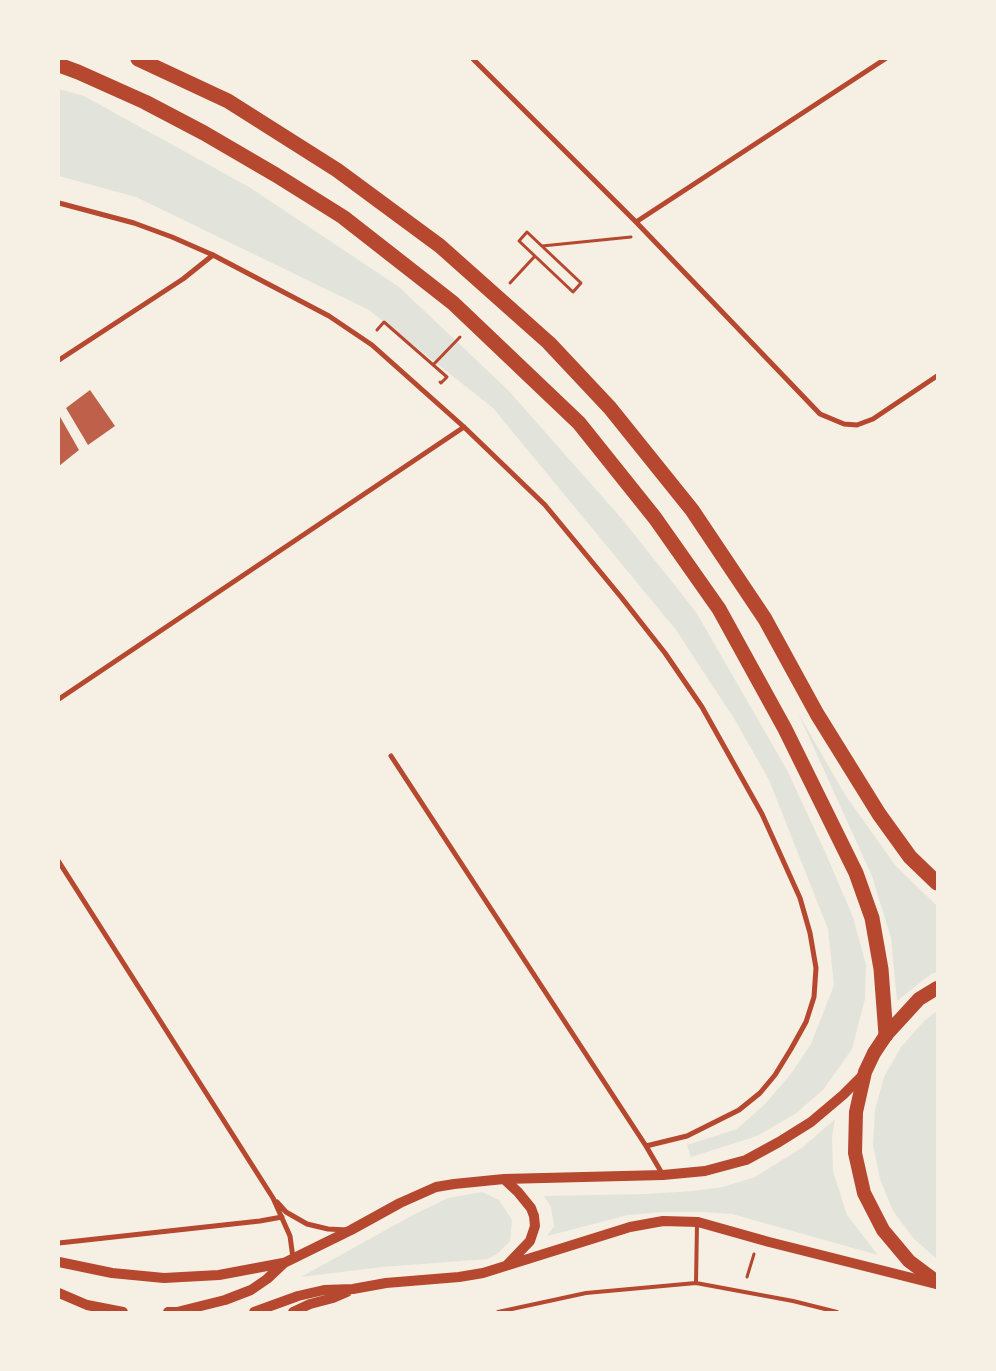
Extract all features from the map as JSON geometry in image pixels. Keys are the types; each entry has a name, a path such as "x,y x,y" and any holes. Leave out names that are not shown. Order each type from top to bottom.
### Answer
{"highway":[{"path":"138,59 228,101 336,170 440,246 549,343 610,408 692,510 765,619 817,714 879,814 910,857 937,883"},
{"path":"59,65 136,98 204,133 276,174 343,217 453,303 579,423 655,518 719,609 785,729 856,873 872,918 881,969 886,1034"},
{"path":"937,988 919,999 886,1034 874,1053 866,1072 856,1112 855,1153 864,1193 883,1230 909,1261 937,1283"}],"main road":[{"path":"59,1262 112,1273 164,1278 220,1275 289,1260 351,1230 400,1203 436,1187 504,1179 663,1175 704,1171 746,1160 779,1142 811,1122 843,1095 866,1072"},
{"path":"504,1179 518,1192 530,1208 534,1216 535,1226 530,1241 504,1268"},
{"path":"254,1312 324,1290 353,1289 386,1283 484,1274 630,1227 663,1221 698,1222 937,1283"},
{"path":"168,1312 177,1312 225,1300 251,1290 289,1260"},
{"path":"293,1312 353,1289"},
{"path":"59,1293 87,1305 123,1312"}],"street":[{"path":"473,59 636,222 820,414 844,424 857,425 873,419 937,376"},
{"path":"636,222 885,59"},
{"path":"59,202 134,223 213,255 329,316 372,345 464,427 545,505 670,660 702,707 762,814 800,898 810,933 816,968 814,997 806,1022 792,1049 775,1075 760,1093 739,1110 687,1136 646,1146"},
{"path":"59,360 184,279 213,255"},
{"path":"59,699 464,427"},
{"path":"391,756 646,1146 663,1175"},
{"path":"59,862 273,1198 292,1245 289,1260"},
{"path":"273,1198 286,1212 307,1224 351,1230"},
{"path":"59,1243 282,1217"}],"lane":[{"path":"696,1283 698,1222"},
{"path":"498,1312 586,1293 696,1283 793,1301 837,1312"}],"path":[{"path":"542,246 582,283 573,292 519,241 527,232 542,246 648,235"},
{"path":"376,332 384,322 447,377 441,383 435,378"},
{"path":"742,1292 759,1239"}],"shaded area":[{"path":"59,89 84,96 249,187 399,287 508,390 622,519 696,612 787,770 853,917 866,965 865,999 852,1049 823,1090 795,1114 757,1136 691,1157 687,1145 737,1129 765,1104 790,1075 811,1044 834,985 828,929 769,780 735,720 676,630 493,408 369,310 136,197 59,176"},
{"path":"798,713 844,793 895,865 937,906 937,972 931,974 897,1001 891,938 872,876"},
{"path":"937,1011 937,1259 914,1239 893,1211 880,1179 873,1145 875,1110 884,1077 901,1047 924,1021"},
{"path":"835,1119 832,1137 833,1171 847,1215 878,1255 732,1214 701,1212 664,1212 628,1215 547,1236 554,1226 551,1207 544,1196 647,1194 723,1187 755,1177 803,1147"},
{"path":"482,1192 499,1200 512,1220 510,1241 498,1253 488,1259 382,1267 301,1277 411,1216 448,1198"}],"building":[{"path":"90,390 115,426 88,445 66,408"},
{"path":"59,415 79,450 59,466"}]}
